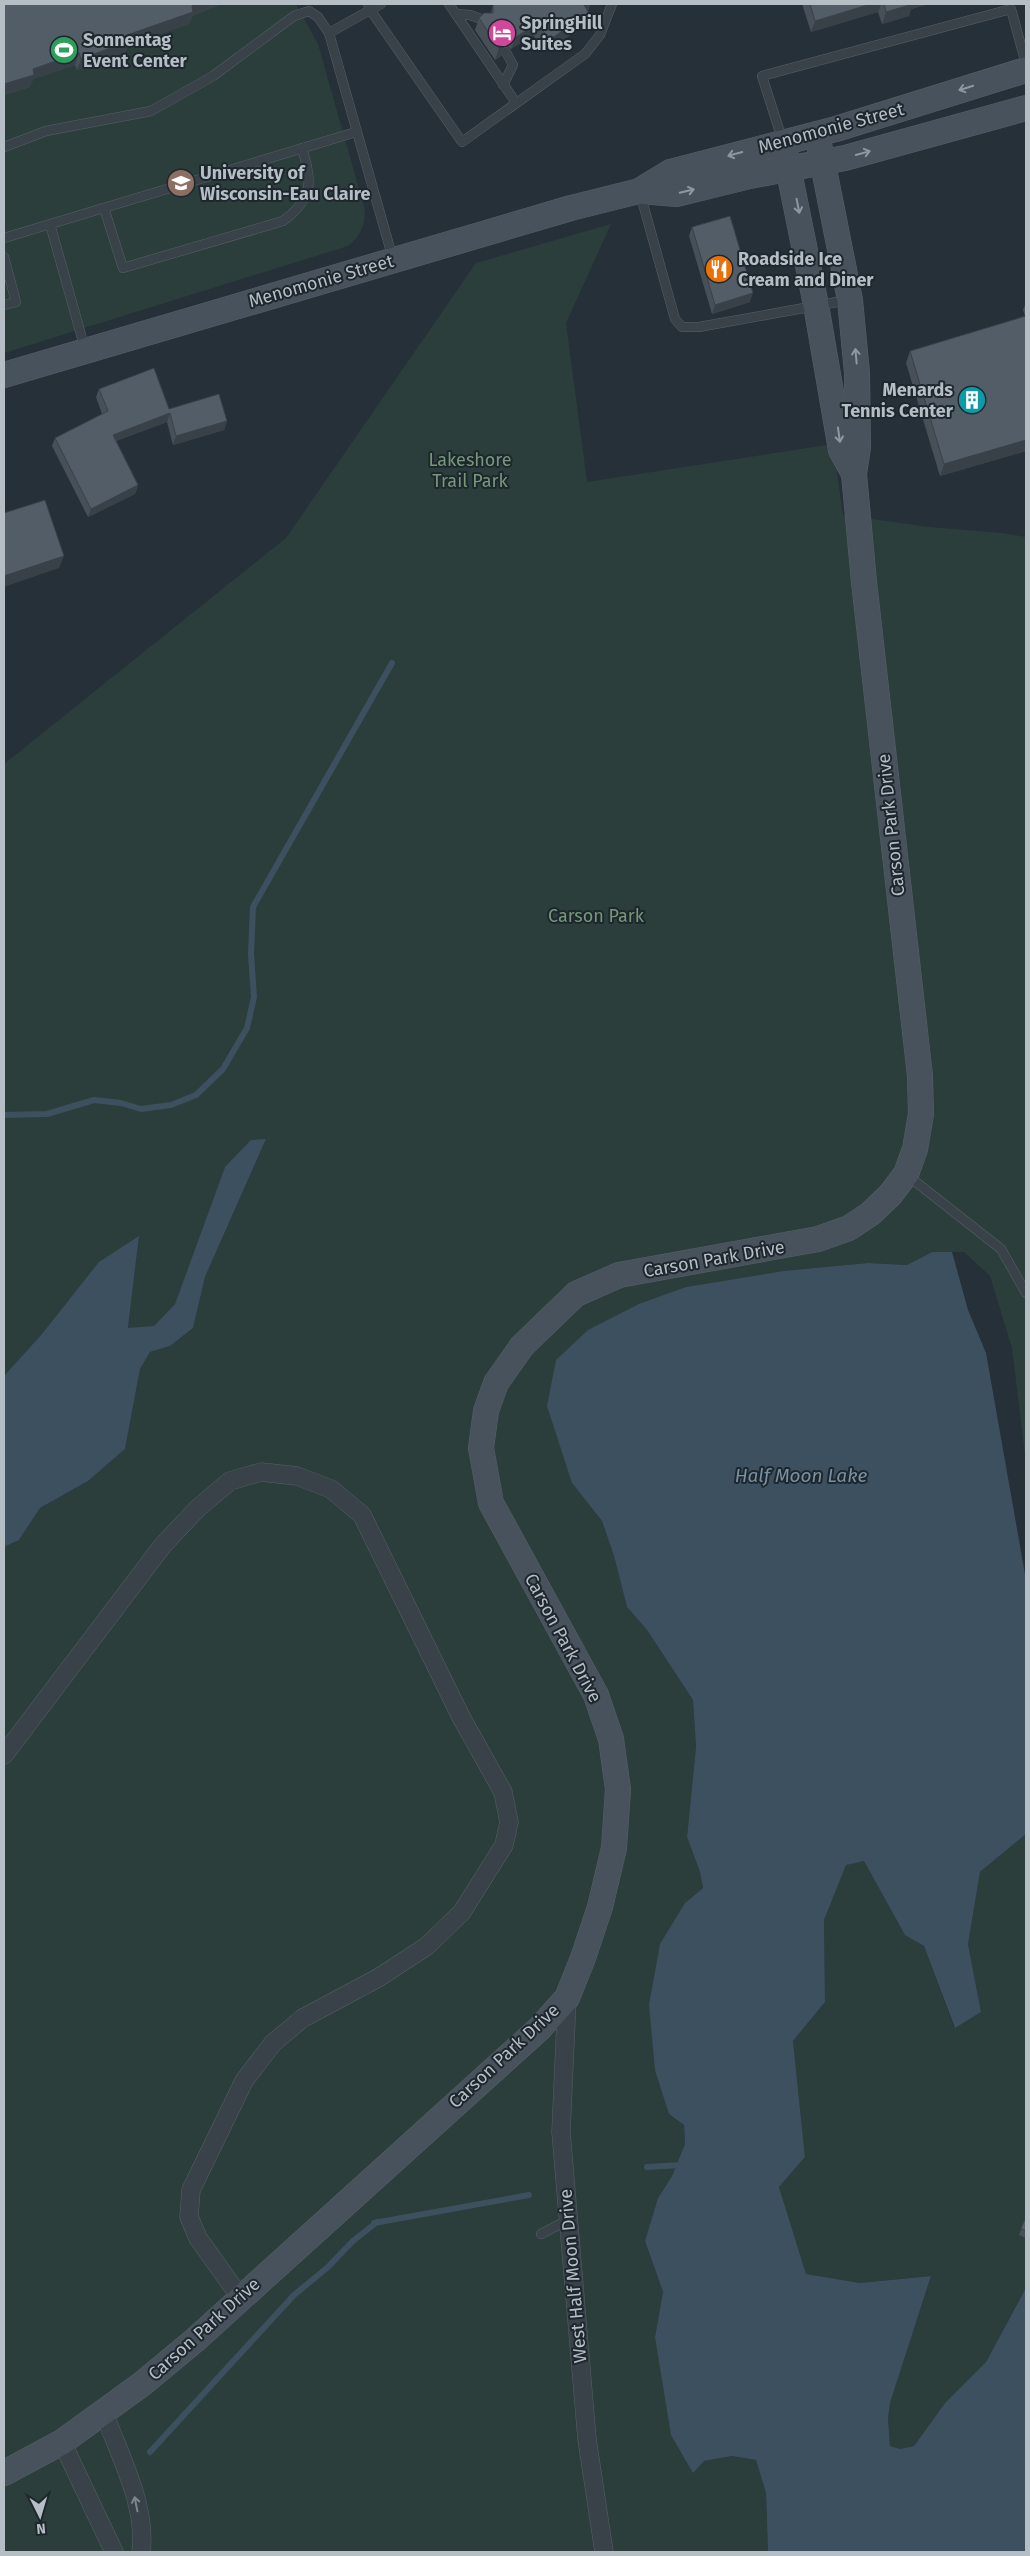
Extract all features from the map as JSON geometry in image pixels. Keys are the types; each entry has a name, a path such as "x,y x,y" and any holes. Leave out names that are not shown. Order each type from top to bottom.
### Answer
{"street":[{"name":"Menomonie Street","path":"4,375 393,260 639,190 670,172 817,134 1026,70"},
{"name":"Menomonie Street","path":"639,190 677,194 789,168 824,162 1026,108"},
{"name":"Carson Park Drive","path":"4,2473 62,2442 104,2414 195,2340 240,2297 540,2028 567,1998 600,1907 614,1848 618,1789 611,1739 596,1695 491,1503 481,1448 486,1411 496,1383 522,1346 576,1294 619,1275 801,1244 842,1231 870,1214 890,1195 906,1174 915,1149 920,1114 920,1076 864,582 854,474 858,447 857,373 850,300 817,134"},
{"name":"Carson Park Drive","path":"783,142 816,305 841,450 854,474"},
{"path":"4,1756 163,1545 198,1508 230,1481 260,1472 297,1476 331,1490 362,1515 461,1717 503,1792 509,1822 504,1844 462,1912 427,1946 378,1978 303,2018 273,2043 244,2082 191,2190 189,2217 198,2238 240,2297"},
{"name":"West Half Moon Drive","path":"567,1998 561,2132 587,2439 604,2552"},
{"path":"104,2414 136,2499 142,2542 141,2552"},
{"path":"62,2442 114,2552"}],"lane":[{"path":"329,33 369,8 381,4"},
{"path":"449,4 516,104"},
{"path":"369,8 462,142 585,54 600,36 612,4"},
{"path":"5,146 46,131 151,111 213,76 307,8 318,17 329,33 393,260"},
{"path":"783,142 762,76 1011,9 1026,64"},
{"path":"456,14 470,15 484,20"},
{"path":"503,85 513,65 506,52"},
{"path":"4,238 356,132"},
{"path":"104,208 123,268 283,221 299,209 307,195 310,184 302,148"},
{"path":"639,190 675,319 682,327 699,327 850,300"},
{"path":"50,224 86,350"},
{"path":"4,257 16,302 4,306"},
{"path":"906,1174 1001,1249 1026,1293"},
{"path":"541,2234 568,2220"}],"green space":[{"name":"University of Wisconsin-Eau Claire","path":"4,4 296,4 318,44 365,210 363,226 359,234 348,246 4,353"},
{"name":"Carson Park","path":"611,224 566,323 587,482 833,444 843,515 929,527 1002,533 1026,537 1026,1463 1012,1348 990,1276 964,1252 932,1252 907,1265 868,1263 783,1271 686,1287 572,1483 602,1521 614,1556 627,1607 647,1630 693,1700 696,1747 687,1837 700,1872 703,1888 685,1903 669,2114 684,2125 685,2144 672,2176 658,2198 645,2242 663,2292 655,2337 693,2472 704,2461 732,2456 756,2460 766,2493 768,2552 4,2552 4,1547 19,1540 40,1508 88,1481 125,1449 140,1369 150,1352 170,1346 193,1328 205,1277 266,1139 225,1167 175,1304 154,1326 128,1329 139,1237 4,1376 4,764 286,538 476,263"},
{"path":"1026,1834 1026,2288 986,2362 945,2403 914,2446 900,2449 890,2446 888,2418 890,2403 931,2276 860,2283 806,2274 779,2187 805,2157 793,2041 825,2002 824,1920 846,1864 864,1861 905,1934 924,1946 954,2027 981,2012 968,1944 980,1872"}],"water":[{"path":"266,1139 205,1277 193,1328 170,1346 150,1352 140,1369 125,1449 88,1481 40,1508 19,1540 4,1547 4,1376 42,1334 99,1262 139,1236 128,1328 154,1326 175,1304 225,1167 251,1140"},
{"name":"Half Moon Lake","path":"932,1252 952,1252 968,1310 986,1353 1026,1580 1026,1834 980,1872 968,1944 981,2012 955,2028 924,1946 905,1935 864,1861 846,1865 824,1920 825,2002 793,2041 805,2157 779,2187 806,2274 860,2283 931,2276 890,2403 888,2418 890,2446 900,2449 914,2446 945,2403 986,2362 1026,2288 1026,2552 768,2552 766,2493 756,2460 732,2456 704,2461 693,2473 671,2435 655,2337 663,2292 645,2241 658,2198 672,2176 685,2144 684,2125 669,2114 655,2070 649,2005 660,1944 685,1903 703,1888 700,1872 687,1837 696,1747 693,1700 647,1630 627,1607 614,1556 602,1521 572,1483 547,1406 556,1360 588,1330 639,1304 686,1287 783,1271 868,1263 907,1265"}],"building":[{"name":"Sonnentag Event Center","path":"4,4 197,4 192,6 193,12 127,35 129,41 81,59 79,53 33,69 34,75 4,84"},
{"name":"SpringHill Suites","path":"586,4 584,5 589,13 549,40 538,23 516,37 511,34 507,35 504,40 505,44 499,48 479,18 484,13 493,13 493,5"},
{"path":"810,4 871,4 815,21"},
{"path":"884,4 913,4 886,12"},
{"name":"Roadside Ice Cream and Diner","path":"730,216 753,293 715,305 692,227"},
{"name":"Menards Tennis Center","path":"1026,316 1026,440 944,464 910,351"},
{"path":"154,368 169,409 219,394 227,421 176,436 170,413 113,435 138,485 91,509 55,438 108,411 99,389"},
{"path":"45,500 64,556 4,576 4,513"},
{"path":"1026,2217 1026,2231 1021,2228"}],"waterway":[{"path":"4,1115 47,1114 94,1100 121,1103 141,1109 171,1105 196,1095 223,1069 247,1028 254,997 251,954 253,907 392,663"},
{"path":"647,2167 681,2165"},
{"path":"374,2223 529,2195"},
{"path":"150,2452 294,2295 328,2267 353,2241 377,2222"}],"place":[{"name":"SpringHill Suites","path":"502,33"},
{"name":"Sonnentag Event Center","path":"64,50"},
{"name":"University of Wisconsin-Eau Claire","path":"181,183"},
{"name":"Roadside Ice Cream and Diner","path":"719,269"},
{"name":"Menards Tennis Center","path":"972,400"}],"park label":[{"name":"Lakeshore Trail Park","path":"470,470"}]}
